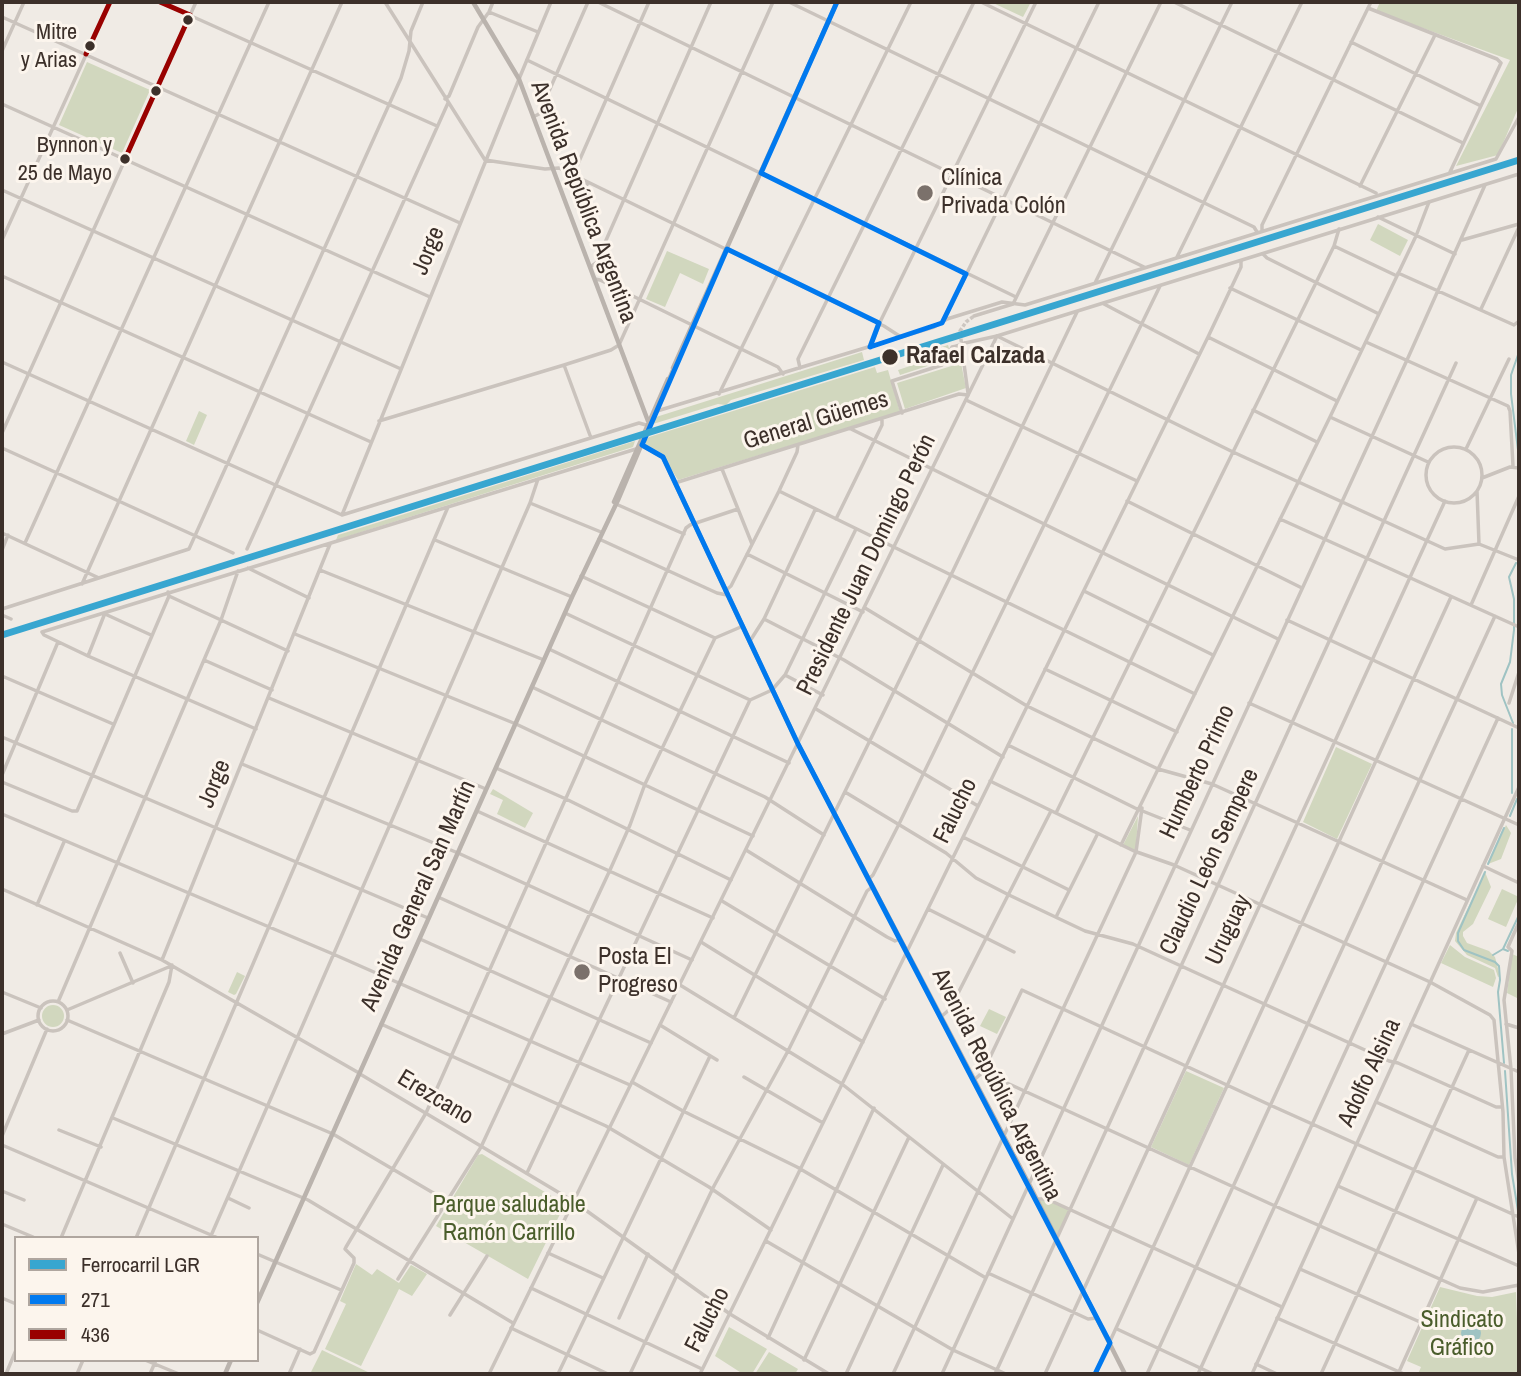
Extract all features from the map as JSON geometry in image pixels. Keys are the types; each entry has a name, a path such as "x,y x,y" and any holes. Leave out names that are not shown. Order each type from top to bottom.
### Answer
{"main road":[{"name":"Avenida República Argentina","path":"473,2 519,79 647,423"},
{"name":"Avenida General San Martín","path":"259,1299 657,411 837,2"},
{"name":"Avenida General San Martín","path":"614,503 647,423 674,368"},
{"name":"Avenida República Argentina","path":"642,444 663,457 798,744 1037,1199 1125,1374"}],"street":[{"path":"2,51 24,2"},
{"path":"2,240 110,2"},
{"path":"160,2 437,126"},
{"path":"2,433 196,2"},
{"path":"25,543 269,2"},
{"path":"82,584 342,2"},
{"path":"384,2 485,160 559,168 879,323 901,337"},
{"path":"2,608 189,549 403,73 411,30 423,2"},
{"path":"247,549 405,199 478,27 493,2"},
{"name":"Jorge","path":"342,515 551,2"},
{"path":"533,117 539,114 588,2"},
{"path":"598,2 1144,267"},
{"path":"573,175 649,2"},
{"path":"590,267 596,262 711,2"},
{"path":"379,421 564,365 611,350 618,345 773,2"},
{"path":"789,2 1259,231"},
{"path":"719,394 911,2"},
{"path":"800,368 798,359 974,2"},
{"path":"981,2 1378,194"},
{"path":"870,347 879,323 1036,2"},
{"path":"944,320 1099,2"},
{"path":"974,316 1013,304 1161,2"},
{"path":"1174,2 1462,143"},
{"path":"1095,283 1232,2"},
{"path":"1177,257 1302,2"},
{"path":"1363,2 1435,35 1497,59 1501,66 1450,172"},
{"path":"1259,231 1369,5"},
{"path":"489,12 538,32"},
{"path":"2,17 460,223"},
{"path":"1360,186 1435,35"},
{"path":"1352,42 1481,106"},
{"path":"527,60 1016,297"},
{"path":"2,104 429,297"},
{"path":"657,411 934,327 944,320 1002,302 1025,305 1498,157 1519,119"},
{"path":"902,412 892,381 942,365 952,347 1104,304 1519,174"},
{"path":"577,208 588,182"},
{"name":"Humberto Primo","path":"942,1374 1485,185"},
{"path":"2,190 401,369"},
{"path":"1121,845 1299,482 1416,236 1429,202"},
{"path":"1378,217 1455,254"},
{"path":"1462,240 1519,225"},
{"path":"1481,309 1519,225"},
{"path":"942,1016 950,1009 1023,867 1074,777 1334,246 1339,229"},
{"path":"1516,234 1519,241"},
{"path":"1334,246 1514,325 1519,321"},
{"path":"1264,254 1267,258 1379,314"},
{"name":"Falucho","path":"701,1372 1208,337 1241,267 1241,261"},
{"path":"2,276 371,442"},
{"path":"594,279 778,367 783,373"},
{"path":"868,880 899,824 1160,286"},
{"path":"1230,288 1362,350"},
{"path":"1104,304 1199,354"},
{"path":"734,1018 920,640 1077,312"},
{"path":"998,336 1233,452 1426,541 1449,550 1479,544 1519,560"},
{"name":"Presidente Juan Domingo Perón","path":"489,1374 998,336"},
{"path":"1208,337 1337,401"},
{"path":"1366,342 1509,408 1513,466"},
{"path":"1466,449 1509,359"},
{"path":"2,362 342,515 639,423 647,423"},
{"name":"Claudio León Sempere","path":"995,1372 1456,363"},
{"path":"964,364 967,397"},
{"path":"564,365 591,439"},
{"path":"959,394 967,384"},
{"name":"General Güemes","path":"675,483 959,394 1079,455 1137,481"},
{"path":"1253,410 1318,442"},
{"path":"1330,417 1428,462"},
{"path":"836,519 882,425 882,419"},
{"path":"851,429 1278,639"},
{"path":"599,539 717,593 726,593 779,491 798,445"},
{"path":"1477,491 1463,502 1445,501 1430,490 1426,472 1428,462 1440,450 1448,447 1466,449 1478,458 1482,478 1477,491 1479,544"},
{"path":"2,448 233,554"},
{"path":"256,729 134,677 42,632 636,449"},
{"path":"1482,478 1513,466 1519,468"},
{"path":"722,469 752,544"},
{"path":"2,1145 211,1236 391,825 538,479"},
{"path":"779,491 1195,694"},
{"path":"1471,605 1519,496"},
{"path":"1127,501 1302,588"},
{"name":"Uruguay","path":"1045,1374 1445,501"},
{"path":"530,503 601,532"},
{"path":"614,503 684,534"},
{"path":"137,1236 448,507"},
{"path":"259,1331 313,1354 354,1261 345,1250 346,1247 426,1113 688,526 738,509"},
{"path":"750,641 764,619 815,510"},
{"path":"1280,519 1516,626 1519,620"},
{"path":"527,1173 750,700 772,690 785,675 856,529"},
{"path":"2,533 99,578"},
{"path":"2,550 8,535"},
{"path":"435,540 572,597"},
{"name":"Jorge","path":"162,960 330,544"},
{"path":"747,554 864,610 920,640 1027,706 1093,738 1158,769 1212,784 1467,900"},
{"path":"248,568 309,598"},
{"path":"320,570 544,660"},
{"path":"58,1002 221,620 238,572"},
{"path":"581,576 715,638"},
{"path":"1084,591 1213,655"},
{"path":"168,594 288,650"},
{"path":"2,782 77,811 168,594"},
{"path":"1095,1374 1451,597"},
{"path":"106,613 151,635"},
{"path":"88,656 106,613"},
{"path":"565,613 750,700"},
{"path":"2,615 11,619"},
{"path":"1147,1374 1494,616"},
{"path":"764,619 841,659 1003,757"},
{"path":"1287,620 1519,728"},
{"path":"398,1279 481,1146 610,870 645,783 715,638 743,626"},
{"path":"295,634 516,724 753,836"},
{"path":"2,775 58,642"},
{"path":"549,649 789,763"},
{"path":"204,660 272,690"},
{"path":"1045,669 1177,732"},
{"path":"1509,702 1519,672"},
{"path":"785,675 823,695"},
{"path":"2,676 113,724"},
{"path":"532,687 769,800 824,835"},
{"path":"269,698 486,789"},
{"path":"1249,703 1519,825"},
{"path":"816,709 978,806"},
{"path":"1198,1374 1498,719"},
{"path":"2,737 215,830 428,918"},
{"path":"1008,745 1191,830"},
{"path":"242,764 458,853 692,960"},
{"path":"496,768 732,880"},
{"path":"990,781 1136,852 1174,865 1388,962 1493,1017 1500,1064 1504,1157 1516,1215 1519,1254"},
{"name":"Adolfo Alsina","path":"1252,1374 1518,790"},
{"path":"845,792 953,858 976,878 1009,895 1097,935 1138,947 1350,1043 1496,1107 1502,1107"},
{"path":"893,1374 1136,852 1141,808"},
{"path":"477,810 713,918"},
{"path":"2,814 631,1084 800,1170 987,1276 1088,1319 1097,1318"},
{"path":"1056,917 1098,834"},
{"path":"963,837 1069,890"},
{"path":"37,905 64,842"},
{"path":"746,850 887,937 895,941 900,939"},
{"path":"1483,866 1519,883"},
{"path":"630,1374 712,1190 788,1051 867,891 872,887"},
{"name":"Erezcano","path":"2,889 162,960 298,1037 573,1201 730,1314 820,1372 829,1374"},
{"path":"438,897 671,1002"},
{"path":"722,901 885,999"},
{"path":"928,909 1014,952"},
{"path":"1519,922 1509,945 1509,949 1519,954"},
{"path":"419,939 651,1043"},
{"path":"701,942 863,1042"},
{"path":"1512,951 1504,1000 1519,1184"},
{"path":"120,953 133,983"},
{"path":"67,1010 172,965"},
{"path":"62,1236 141,1052 169,982 172,965"},
{"path":"680,985 842,1084 1013,1219"},
{"path":"974,1080 983,1072 1022,990 1144,1048 1516,1215"},
{"path":"2,992 41,1008"},
{"path":"58,1002 67,1010 67,1020 58,1030 47,1029 39,1020 41,1008 46,1003 58,1002"},
{"path":"2,1034 39,1020"},
{"path":"67,1020 333,1134 447,1201"},
{"path":"381,1024 609,1128 712,1190 771,1230"},
{"path":"1411,1024 1519,1072"},
{"path":"1506,1024 1519,1028"},
{"path":"660,1025 717,1060"},
{"path":"2,1136 47,1029"},
{"path":"1321,1374 1469,1050"},
{"path":"558,1374 710,1056"},
{"path":"983,1072 1319,1226 1467,1290 1483,1292 1519,1285"},
{"path":"744,1077 823,1123"},
{"path":"1376,1102 1498,1157 1504,1157"},
{"path":"768,1338 874,1108"},
{"path":"1513,1115 1519,1117"},
{"path":"113,1118 304,1198 464,1293 512,1325 608,1374"},
{"path":"59,1130 100,1147"},
{"path":"804,1360 908,1136"},
{"path":"846,1374 943,1165"},
{"path":"1338,1186 1519,1266"},
{"path":"2,1191 24,1200"},
{"path":"228,1198 249,1208"},
{"path":"1398,1373 1477,1198"},
{"path":"1037,1199 1047,1199 1282,1307"},
{"path":"2,1224 31,1236"},
{"path":"766,1241 953,1350 995,1372 1006,1374"},
{"path":"547,1253 603,1278"},
{"path":"619,1318 648,1254"},
{"path":"259,1255 341,1290"},
{"path":"450,1315 487,1256"},
{"path":"1300,1269 1420,1322"},
{"path":"531,1288 646,1342 701,1372"},
{"path":"1277,1318 1404,1374"},
{"path":"1116,1329 1213,1374"},
{"path":"289,1374 300,1349"},
{"path":"6,1374 14,1355"},
{"path":"150,1374 155,1362 179,1374"},
{"path":"1256,1364 1277,1374"}],"green space":[{"path":"991,2 1031,2 1023,17"},
{"path":"1380,2 1519,2 1519,106 1498,155 1456,166 1510,60 1376,11"},
{"path":"87,62 150,90 122,153 59,125"},
{"path":"1378,224 1408,240 1400,256 1370,240"},
{"path":"667,251 709,269 703,284 680,273 665,307 646,299"},
{"path":"948,345 952,358 900,375 898,370 925,361 923,353"},
{"path":"862,352 864,360 731,400 726,405 718,404 653,424 656,417"},
{"path":"961,363 966,388 905,409 897,383"},
{"path":"875,367 877,373 888,370 900,412 678,480 661,453 646,445 645,441 649,437"},
{"path":"199,411 207,415 194,445 186,441"},
{"path":"635,441 633,447 336,540 338,535"},
{"path":"1336,747 1372,764 1337,839 1303,822"},
{"path":"493,789 533,813 525,828 497,814 503,800 490,794"},
{"path":"1138,816 1136,848 1134,850 1123,845"},
{"path":"1506,825 1511,833 1501,859 1488,864"},
{"path":"1485,872 1491,887 1473,924 1463,932 1463,936 1467,943 1489,951 1495,957 1500,976 1498,977 1495,968 1467,955 1455,941 1456,933"},
{"path":"1502,889 1519,897 1506,927 1488,919"},
{"path":"1450,945 1465,957 1494,970 1496,978 1493,987 1441,963"},
{"path":"1512,954 1519,957 1519,999 1507,993"},
{"path":"237,972 245,976 234,995 228,992"},
{"path":"53,1005 61,1008 64,1016 61,1024 53,1027 45,1024 42,1016 45,1008"},
{"path":"989,1009 1006,1017 997,1034 980,1026"},
{"path":"1186,1071 1224,1088 1189,1165 1151,1147"},
{"name":"Parque saludable Ramón Carrillo","path":"482,1154 563,1203 564,1206 528,1279 436,1226 478,1155"},
{"path":"1041,1198 1070,1210 1056,1239 1036,1199"},
{"path":"356,1264 372,1275 377,1269 399,1283 411,1265 427,1274 412,1296 399,1289 361,1366 325,1349 346,1304 340,1301"},
{"name":"Sindicato Gráfico","path":"1440,1287 1492,1297 1516,1292 1519,1374 1418,1374 1421,1367 1407,1361"},
{"path":"729,1327 767,1349 752,1374 743,1374 715,1356"},
{"path":"322,1350 345,1361 372,1374 310,1374"},
{"path":"769,1352 798,1369 795,1374 755,1374"}],"water":[{"path":"1471,1323 1478,1326 1481,1333 1478,1340 1471,1343 1464,1340 1461,1333 1464,1326"}],"waterway":[{"path":"1519,352 1511,375 1519,458"},
{"path":"1513,723 1502,695 1501,684 1510,662 1514,630 1514,599 1509,577 1516,563"},
{"path":"1512,729 1512,793"},
{"path":"1510,816 1517,799"},
{"path":"1488,864 1504,828"},
{"path":"1485,872 1458,933 1458,941 1464,950 1499,966 1498,992 1504,1063"},
{"path":"1503,949 1519,915"},
{"path":"1493,955 1503,949 1508,951"},
{"path":"1505,1071 1512,1174 1519,1217"}],"tunnel":[{"path":"964,364 960,331 974,316"}],"rail line":[{"name":"LGR","path":"2,635 1519,160"}],"transit line":[{"name":"436","path":"86,54 110,2"},
{"name":"436","path":"125,159 190,15 160,2"},
{"name":"271","path":"837,2 761,173 966,274 942,323 870,347"},
{"name":"271","path":"870,347 879,323 727,249 642,445 663,457 798,744 1110,1343 1095,1374"}],"place":[{"name":"Mitre y Arias","path":"90,46"},
{"name":"Bynnon y 25 de Mayo","path":"125,159"},
{"name":"Clínica Privada Colón","path":"925,193"},
{"name":"Rafael Calzada","path":"890,357"},
{"name":"Posta El Progreso","path":"582,972"}]}
